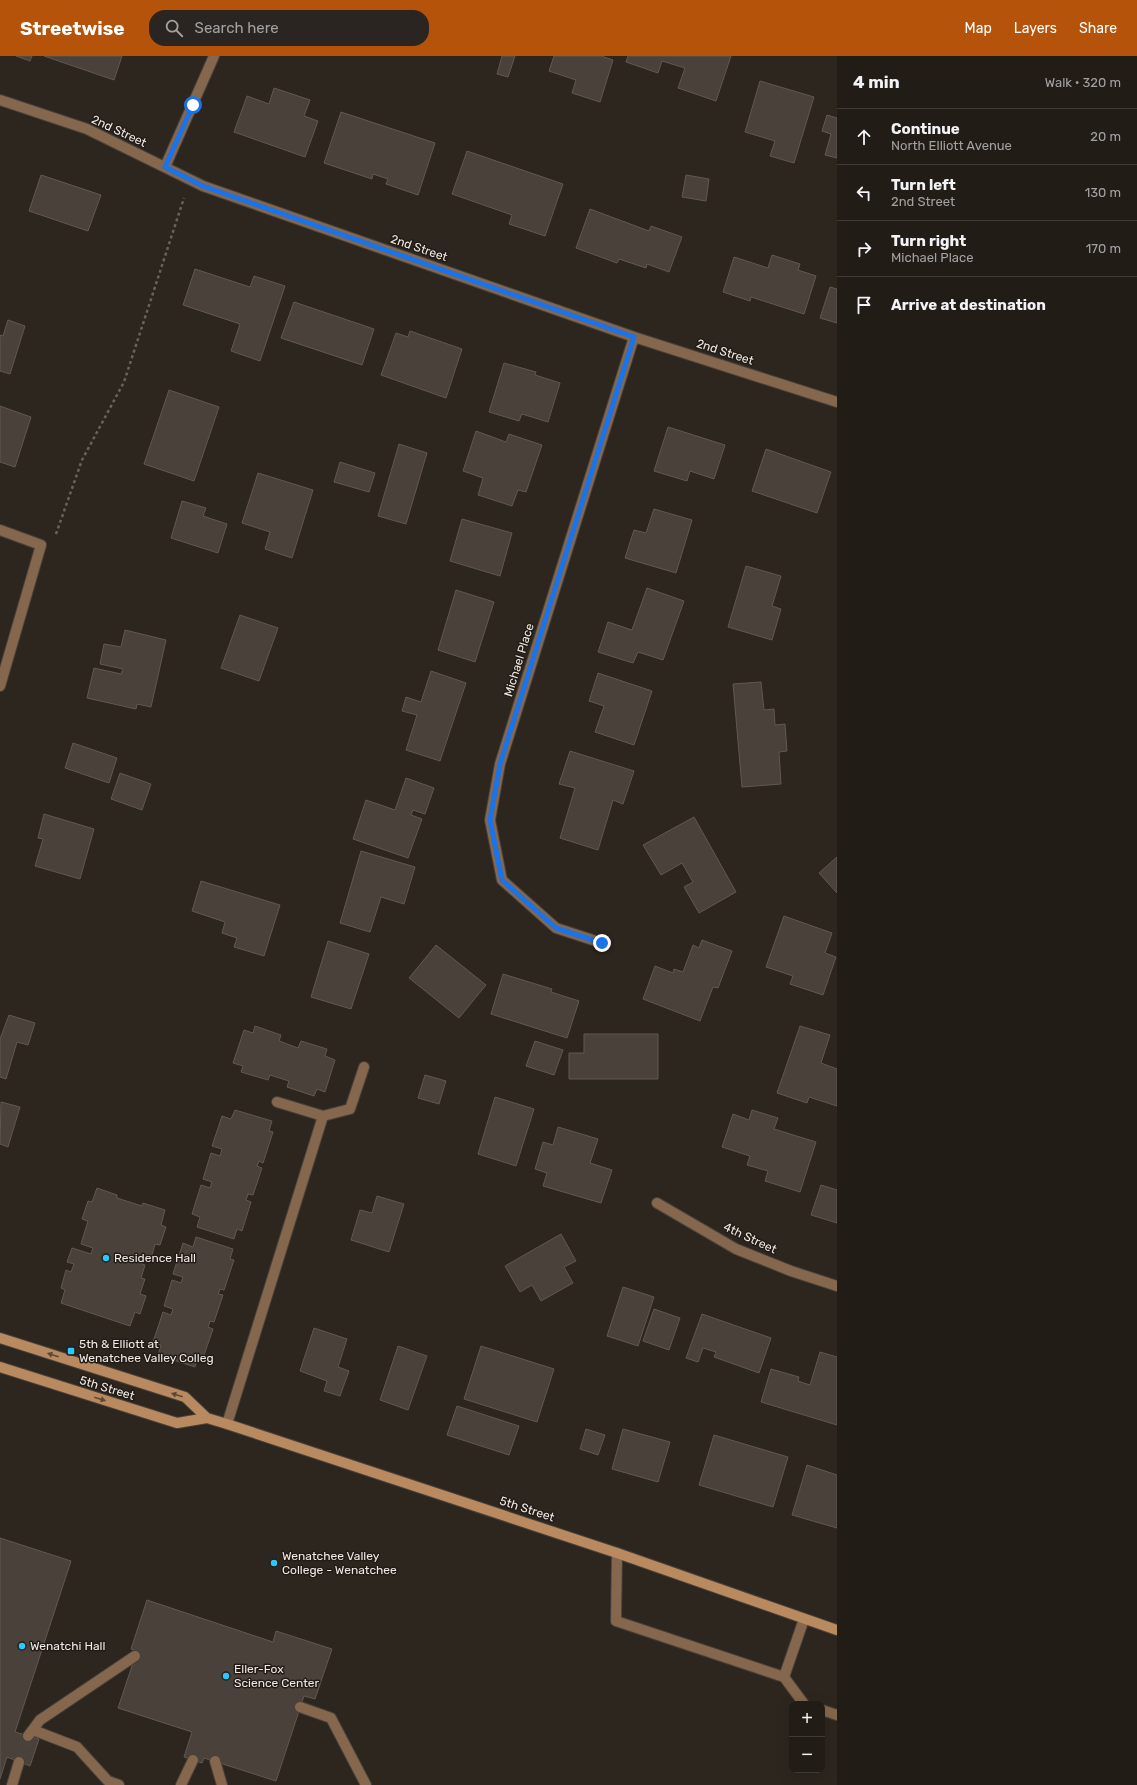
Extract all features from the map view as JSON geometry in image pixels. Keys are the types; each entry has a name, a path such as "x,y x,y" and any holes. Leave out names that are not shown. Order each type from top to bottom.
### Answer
{"main road":[{"name":"5th Street","path":"0,1338 185,1397 206,1418"},
{"name":"5th Street","path":"0,1367 177,1423 206,1418 227,1424 617,1553 837,1630"}],"street":[{"path":"165,167 214,56"},
{"name":"2nd Street","path":"0,100 87,129 203,186 634,337 837,402"},
{"name":"Michael Place","path":"602,943 556,928 502,880 490,820 500,764 634,337"},
{"path":"0,530 41,545 0,686"},
{"path":"278,1102 324,1116 350,1109 364,1067"},
{"path":"227,1424 324,1116"},
{"name":"4th Street","path":"657,1203 736,1249 791,1271 837,1286"},
{"path":"617,1553 616,1621 784,1677 802,1701"},
{"path":"784,1677 804,1619"},
{"path":"119,1785 108,1782 77,1747 30,1733 40,1720 135,1656"},
{"path":"300,1707 331,1718 366,1785"},
{"path":"825,1711 837,1715"},
{"path":"181,1785 193,1760"},
{"path":"215,1761 222,1785"},
{"path":"12,1785 19,1762"}],"path":[{"path":"41,545 55,536 82,460 124,382 190,180"}],"building":[{"path":"16,56 32,56 30,61"},
{"path":"44,56 122,56 114,80"},
{"path":"502,56 515,56 508,77 497,74"},
{"path":"554,56 601,56 613,60 600,102 572,93 576,80 549,71"},
{"path":"628,56 731,56 716,101 678,88 685,68 662,61 658,73 626,62"},
{"path":"760,81 814,97 794,163 770,156 775,141 745,132"},
{"path":"274,88 310,100 304,116 318,121 305,157 234,132 247,96 269,104"},
{"path":"341,112 435,143 418,195 386,184 388,179 373,174 372,179 324,163"},
{"path":"827,115 837,118 837,158 825,155 831,134 822,131"},
{"path":"467,151 563,184 545,236 509,224 512,215 452,194"},
{"path":"41,175 101,195 88,231 29,211"},
{"path":"686,175 709,179 706,201 682,197"},
{"path":"590,209 649,231 651,226 682,237 669,272 647,264 646,268 619,259 617,263 576,248"},
{"path":"772,255 800,264 798,270 816,276 804,314 751,297 750,301 723,292 734,257 768,268"},
{"path":"195,269 250,287 254,276 285,286 260,361 231,351 240,324 183,305"},
{"path":"830,287 837,289 837,323 820,318"},
{"path":"294,302 374,329 362,365 281,338"},
{"path":"8,320 25,326 10,374 0,371 0,335 3,336"},
{"path":"410,331 462,349 446,398 381,375 396,333 408,337"},
{"path":"504,363 536,372 535,375 560,383 548,422 522,414 519,421 489,412"},
{"path":"169,390 219,407 194,481 144,464"},
{"path":"0,406 31,417 15,467 0,462"},
{"path":"668,427 725,445 714,479 690,471 687,481 654,471"},
{"path":"476,431 506,442 509,434 542,445 526,492 518,490 512,506 478,495 483,478 463,471"},
{"path":"399,444 427,453 406,524 378,516"},
{"path":"766,449 831,472 817,513 752,491"},
{"path":"340,462 375,473 369,492 334,482"},
{"path":"258,473 313,490 292,558 265,549 270,532 242,523"},
{"path":"182,501 206,508 203,516 227,524 218,553 171,538"},
{"path":"654,509 692,520 676,573 625,558 634,530 646,533"},
{"path":"462,519 512,533 500,576 450,561"},
{"path":"746,566 781,576 772,606 781,609 772,640 728,627"},
{"path":"647,588 684,601 663,660 638,652 633,663 598,652 608,622 632,630"},
{"path":"456,590 494,602 475,662 438,650"},
{"path":"240,615 278,628 259,681 221,668"},
{"path":"125,630 166,640 151,707 137,704 136,709 87,698 94,668 121,674 123,669 100,664 104,644 121,647"},
{"path":"431,671 466,683 440,761 406,750 417,715 402,711 406,697 421,702"},
{"path":"598,673 652,691 634,745 595,732 604,706 589,701"},
{"path":"761,682 764,710 774,709 775,725 785,724 787,751 779,752 781,784 742,787 733,684"},
{"path":"73,743 117,758 109,783 65,768"},
{"path":"570,751 634,771 623,804 613,800 598,850 560,838 575,788 559,784"},
{"path":"120,773 151,784 142,810 111,799"},
{"path":"406,778 434,788 425,814 413,810 411,815 422,819 408,858 353,839 366,800 395,810"},
{"path":"44,814 94,829 80,879 35,866 43,839 38,838"},
{"path":"694,817 736,892 699,913 684,887 693,882 682,863 661,875 643,845"},
{"path":"361,851 415,867 404,904 381,897 370,932 340,923"},
{"path":"837,857 837,893 819,873"},
{"path":"201,881 280,905 264,956 234,947 237,938 222,933 225,922 192,911"},
{"path":"784,916 832,933 825,953 836,957 823,995 790,984 793,976 766,967"},
{"path":"702,940 732,951 718,988 713,987 700,1021 643,999 655,966 673,973 674,969 683,972 693,945 699,948"},
{"path":"328,941 369,954 351,1009 311,997"},
{"path":"436,945 486,985 459,1018 409,978"},
{"path":"503,974 552,989 551,992 579,1001 567,1038 491,1014"},
{"path":"9,1015 35,1023 28,1045 17,1042 6,1079 0,1077 0,1039"},
{"path":"255,1026 281,1035 279,1041 298,1048 301,1041 327,1049 325,1056 335,1060 325,1092 317,1089 314,1096 287,1087 289,1081 270,1075 268,1080 241,1072 243,1066 233,1063 244,1030 253,1033"},
{"path":"800,1026 830,1035 821,1063 837,1069 837,1106 809,1097 807,1103 777,1093"},
{"path":"584,1034 658,1034 658,1079 569,1079 569,1053 584,1053"},
{"path":"535,1041 563,1050 554,1075 526,1066"},
{"path":"425,1075 446,1081 439,1104 418,1098"},
{"path":"495,1097 534,1109 516,1166 478,1154"},
{"path":"1,1102 20,1107 8,1147 0,1144"},
{"path":"235,1110 272,1121 269,1131 273,1132 263,1163 259,1161 257,1166 262,1168 253,1195 248,1194 246,1200 251,1202 242,1231 237,1229 234,1239 197,1227 200,1217 192,1214 201,1185 210,1188 212,1182 203,1179 211,1153 220,1156 222,1149 212,1146 222,1116 231,1119"},
{"path":"752,1110 778,1118 774,1129 816,1142 800,1192 765,1181 768,1171 747,1165 750,1156 722,1147 733,1114 749,1120"},
{"path":"558,1127 598,1139 590,1163 612,1170 601,1203 543,1186 547,1173 535,1169 543,1142 553,1145"},
{"path":"821,1185 837,1190 837,1223 811,1215"},
{"name":"Residence Hall","path":"97,1188 117,1195 117,1198 142,1206 143,1203 165,1210 161,1225 166,1227 160,1245 155,1244 151,1259 144,1256 142,1264 145,1265 141,1278 145,1279 140,1294 146,1296 140,1314 135,1312 130,1326 61,1303 65,1290 61,1288 66,1270 71,1272 74,1264 67,1262 72,1248 91,1254 93,1248 81,1244 88,1221 82,1219 88,1201 92,1202"},
{"path":"377,1196 404,1204 389,1252 351,1240 360,1210 372,1213"},
{"path":"561,1234 576,1261 564,1267 573,1283 541,1301 532,1285 520,1292 505,1266"},
{"path":"196,1237 233,1249 230,1259 234,1260 224,1290 220,1289 218,1294 223,1295 214,1322 210,1321 208,1327 213,1329 203,1358 198,1356 195,1367 158,1355 161,1345 153,1342 163,1312 171,1315 173,1309 164,1306 172,1280 181,1283 183,1277 173,1274 183,1243 193,1247"},
{"path":"623,1287 654,1297 638,1346 607,1336"},
{"path":"654,1309 680,1318 669,1350 643,1341"},
{"path":"702,1314 771,1338 759,1373 714,1357 716,1352 703,1348 698,1362 686,1358"},
{"path":"314,1328 347,1339 338,1367 349,1371 340,1396 324,1391 327,1381 300,1371"},
{"path":"398,1346 427,1356 408,1410 380,1400"},
{"path":"481,1346 554,1369 537,1422 464,1399"},
{"path":"820,1352 837,1357 837,1425 761,1402 771,1369 799,1377 798,1381 810,1385"},
{"path":"457,1406 519,1426 509,1455 447,1435"},
{"path":"586,1429 605,1435 598,1455 580,1449"},
{"path":"623,1429 670,1442 658,1482 612,1469"},
{"path":"714,1435 788,1457 773,1507 699,1485"},
{"path":"807,1465 837,1475 837,1528 792,1515"},
{"name":"Wenatchi Hall","path":"0,1538 71,1561 15,1732 39,1739 30,1766 7,1757 0,1779"},
{"name":"Eller-Fox Science Center","path":"147,1600 273,1642 276,1631 332,1649 315,1699 304,1696 276,1781 204,1758 202,1763 184,1757 192,1732 118,1708 137,1651 131,1649"}],"tunnel":[{"path":"19,1762 28,1736"}],"place":[{"name":"Residence Hall","path":"106,1258"},
{"name":"5th & Elliott at Wenatchee Valley Colleg","path":"71,1351"},
{"name":"Wenatchee Valley College - Wenatchee","path":"274,1563"},
{"name":"Wenatchi Hall","path":"22,1646"},
{"name":"Eller-Fox Science Center","path":"226,1676"}],"route":[{"path":"193,105 165,167 182,176 203,186 634,337 500,764 490,820 502,880 556,928 602,943"}]}
